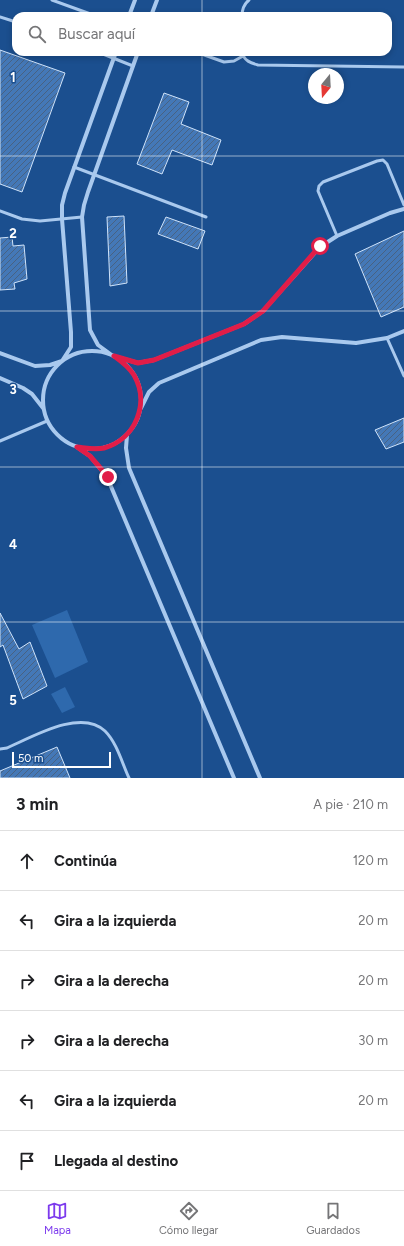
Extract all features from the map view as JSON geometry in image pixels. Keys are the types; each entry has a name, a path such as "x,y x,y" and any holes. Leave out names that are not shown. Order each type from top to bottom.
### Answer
{"street":[{"path":"130,12 134,0"},
{"path":"152,12 157,0"},
{"path":"137,56 94,175 84,205 82,217 90,330 98,345 125,364 133,374 139,386 141,399 140,412"},
{"path":"114,58 62,205 71,347 62,361 53,370 46,382 43,395 43,408 47,421 55,432 65,441 90,456 108,477 234,778"},
{"path":"0,353 35,366 50,365 74,355 87,352 101,352 138,363 154,360 244,324 263,311 320,246 337,236 390,213 404,209"},
{"path":"77,447 90,449 103,448 116,443 127,435 135,425 149,392 159,383 261,340 282,337 356,343 387,338 404,331"},
{"path":"0,378 23,388 32,394 43,408"},
{"path":"127,435 126,448 129,468 260,778"}],"lane":[{"path":"52,0 85,12"},
{"path":"242,12 246,2 250,0"},
{"path":"0,17 12,21"},
{"path":"109,56 133,66"},
{"path":"207,56 224,62 234,61 243,56 249,62 258,65 404,67"},
{"path":"337,236 318,191 319,186 323,182 376,161 383,160 404,205"},
{"path":"74,168 206,217"},
{"path":"0,210 22,219 40,221 82,217"},
{"path":"387,338 404,376"},
{"path":"0,441 47,421"},
{"path":"0,749 7,748 63,724 80,722 94,724 105,731 113,742 129,778"}],"shaded area":[{"path":"67,610 88,662 55,678 32,625"},
{"path":"65,687 75,707 62,713 51,694"}],"building":[{"path":"0,50 12,54 12,56 17,56 65,73 22,192 0,184"},
{"path":"164,93 189,102 181,124 221,140 212,165 172,150 162,174 137,164"},
{"path":"124,216 127,283 110,286 107,217"},
{"path":"166,217 205,231 198,249 158,234"},
{"path":"404,231 404,307 381,317 355,254"},
{"path":"12,237 13,246 24,245 27,279 14,283 15,289 0,290 0,238"},
{"path":"404,418 404,442 386,449 375,430"},
{"path":"0,613 19,649 30,642 47,686 23,699 3,645 0,647"},
{"path":"57,747 70,778 0,778 0,771"}],"route":[{"path":"108,477 90,456 77,447 90,449 103,448 116,443 127,435 135,425 140,412 141,399 139,386 133,374 125,364 114,356 138,363 154,360 244,324 263,311 320,246"}]}
